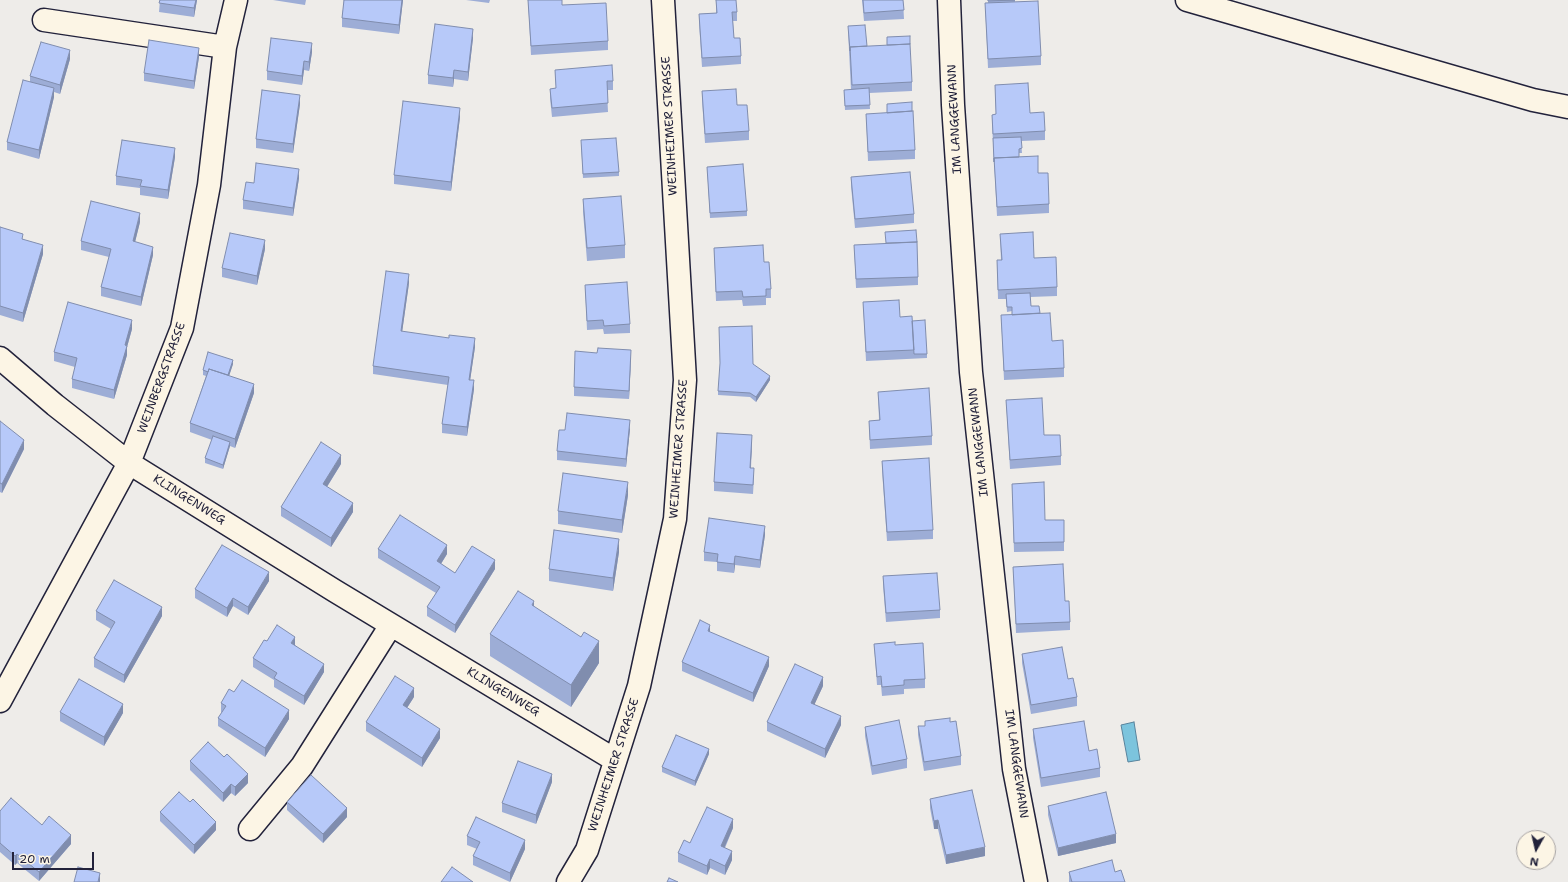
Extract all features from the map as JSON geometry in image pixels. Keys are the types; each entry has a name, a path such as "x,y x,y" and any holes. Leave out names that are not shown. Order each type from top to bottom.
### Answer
{"street":[{"name":"WEINBERGSTRASSE","path":"0,701 129,463 182,328 209,185 225,47 236,0"},
{"name":"WEINHEIMER STRASSE","path":"568,882 587,850 639,686 675,519 685,380 663,0"},
{"name":"IM LANGGEWANN","path":"949,0 953,105 972,372 1014,769 1036,882"},
{"path":"1187,0 1533,100 1568,107"},
{"path":"44,20 225,47"},
{"name":"KLINGENWEG","path":"0,358 55,406 129,463 615,760"},
{"path":"250,829 302,766 391,624"}],"water":[{"path":"1134,722 1140,760 1128,762 1121,725"}],"building":[{"path":"160,0 196,0 194,8 159,3"},
{"path":"344,0 402,0 399,25 342,18"},
{"path":"528,0 562,0 562,5 606,3 608,41 531,46"},
{"path":"716,0 736,0 737,12 732,12 734,38 740,38 741,56 702,58 699,14 717,13"},
{"path":"863,0 903,0 904,10 864,13"},
{"path":"988,0 1015,0 988,1"},
{"path":"1038,1 1041,56 988,59 985,3"},
{"path":"435,24 473,29 468,72 454,70 453,78 428,75"},
{"path":"865,25 867,46 850,47 850,51 848,26"},
{"path":"910,36 910,44 887,45 887,37"},
{"path":"271,38 312,43 309,62 304,61 302,76 267,71"},
{"path":"149,40 199,48 194,81 144,73"},
{"path":"41,42 70,50 60,85 30,76"},
{"path":"910,44 912,82 852,85 850,47"},
{"path":"612,65 613,81 607,81 608,103 552,108 550,89 556,88 555,70"},
{"path":"23,80 54,88 39,150 7,142"},
{"path":"1028,83 1030,113 1044,112 1045,131 993,134 992,115 996,114 995,85"},
{"path":"869,88 870,105 845,106 844,90"},
{"path":"736,89 737,105 747,105 749,131 705,134 702,91"},
{"path":"262,90 300,95 293,144 256,139"},
{"path":"403,101 460,108 451,182 394,175"},
{"path":"912,102 912,111 887,113 887,104"},
{"path":"913,111 915,150 868,152 866,114"},
{"path":"1021,137 1022,148 1019,149 1019,157 994,158 994,162 993,138"},
{"path":"616,138 619,172 583,174 581,140"},
{"path":"122,140 175,148 168,190 140,186 142,180 116,176"},
{"path":"1038,156 1038,173 1048,173 1049,204 997,207 994,158"},
{"path":"256,163 299,169 293,208 243,200 246,182 254,183"},
{"path":"743,164 747,211 710,213 707,167"},
{"path":"910,172 914,214 855,219 851,177"},
{"path":"621,196 625,245 587,248 583,199"},
{"path":"91,201 140,213 133,241 153,247 141,297 101,287 111,249 81,241"},
{"path":"0,227 23,234 22,239 43,245 23,313 0,306"},
{"path":"916,230 917,242 886,243 885,232"},
{"path":"1033,232 1034,258 1056,257 1057,287 998,290 997,260 1002,260 1000,234"},
{"path":"230,233 265,240 257,276 222,268"},
{"path":"917,242 918,277 856,279 854,245"},
{"path":"763,245 764,262 769,262 771,289 766,289 766,296 743,297 742,291 716,292 714,248"},
{"path":"386,271 409,274 401,331 449,338 449,335 475,338 469,380 474,380 467,427 442,424 449,377 373,366"},
{"path":"627,282 630,324 604,326 603,320 587,321 585,285"},
{"path":"1030,293 1031,306 1039,306 1040,313 1012,315 1012,307 1007,307 1006,294"},
{"path":"899,300 900,317 912,316 914,350 866,352 863,302"},
{"path":"68,302 132,320 125,345 127,346 114,390 72,379 77,358 54,352"},
{"path":"1050,313 1052,341 1063,340 1064,368 1004,371 1001,315"},
{"path":"925,320 927,354 914,354 912,321"},
{"path":"752,326 753,364 770,376 756,397 750,393 718,391 720,363 719,327"},
{"path":"598,348 631,350 629,391 574,387 575,351 597,353"},
{"path":"208,352 233,360 228,375 209,369 208,372 203,370"},
{"path":"209,369 254,384 235,439 190,423"},
{"path":"929,388 932,436 870,440 869,421 880,420 878,392"},
{"path":"1042,398 1044,435 1060,435 1061,456 1010,460 1006,400"},
{"path":"567,413 630,420 626,459 557,451 559,430 565,430"},
{"path":"0,421 24,440 2,484 0,483"},
{"path":"717,433 752,435 750,468 754,468 753,485 714,482"},
{"path":"213,436 230,442 223,465 205,458"},
{"path":"321,442 341,455 323,484 353,503 331,538 281,507"},
{"path":"929,458 933,530 887,532 882,461"},
{"path":"563,473 628,482 622,520 558,511"},
{"path":"1044,482 1045,520 1064,520 1064,542 1014,543 1012,484"},
{"path":"400,515 447,545 437,561 455,573 472,546 495,560 455,625 427,607 440,587 378,549"},
{"path":"709,518 765,526 760,560 735,556 734,564 717,562 718,554 704,552"},
{"path":"554,530 619,539 613,578 549,569"},
{"path":"222,545 269,572 248,607 233,598 227,608 195,589"},
{"path":"1063,564 1065,601 1069,601 1070,622 1016,624 1013,567"},
{"path":"937,573 940,610 886,613 883,576"},
{"path":"114,580 162,607 124,675 94,658 115,622 96,611"},
{"path":"518,591 534,601 532,605 581,637 584,632 599,641 571,685 490,634"},
{"path":"700,620 710,625 708,631 769,657 753,693 682,662"},
{"path":"277,625 295,637 291,643 324,664 304,696 274,678 277,673 253,658 264,640 267,641"},
{"path":"895,642 895,645 923,643 925,679 904,680 904,685 882,687 881,676 877,677 874,644"},
{"path":"1062,647 1068,679 1073,678 1077,697 1031,705 1022,654"},
{"path":"795,664 823,677 811,703 841,716 825,749 767,722"},
{"path":"395,676 414,688 403,705 440,729 422,758 366,722"},
{"path":"79,679 123,704 104,737 60,712"},
{"path":"242,680 289,710 265,748 218,718 226,706 221,703 229,689 234,692"},
{"path":"950,718 950,722 956,721 961,756 924,762 918,726 925,726 925,721"},
{"path":"899,720 907,759 872,766 865,727"},
{"path":"1084,721 1089,751 1097,749 1100,768 1041,778 1033,729"},
{"path":"676,735 709,749 695,781 662,767"},
{"path":"208,742 224,757 227,754 248,774 235,787 231,784 223,793 190,761"},
{"path":"518,761 552,774 536,815 502,803"},
{"path":"311,775 347,808 323,834 287,802"},
{"path":"972,790 985,847 946,855 938,820 934,821 930,799"},
{"path":"179,792 190,802 193,799 216,822 194,845 160,812"},
{"path":"1106,792 1116,834 1058,848 1048,806"},
{"path":"11,798 42,825 49,816 71,835 39,872 17,854 15,856 0,843 0,811"},
{"path":"707,807 733,819 721,846 732,851 725,866 710,859 707,866 678,853 684,840 690,843"},
{"path":"476,817 525,840 510,873 473,856 480,842 467,836"},
{"path":"1112,860 1115,872 1121,870 1125,882 1072,882 1069,872"},
{"path":"78,867 100,873 98,882 74,882"},
{"path":"452,867 473,882 441,882"},
{"path":"669,878 678,882 667,882"}]}
